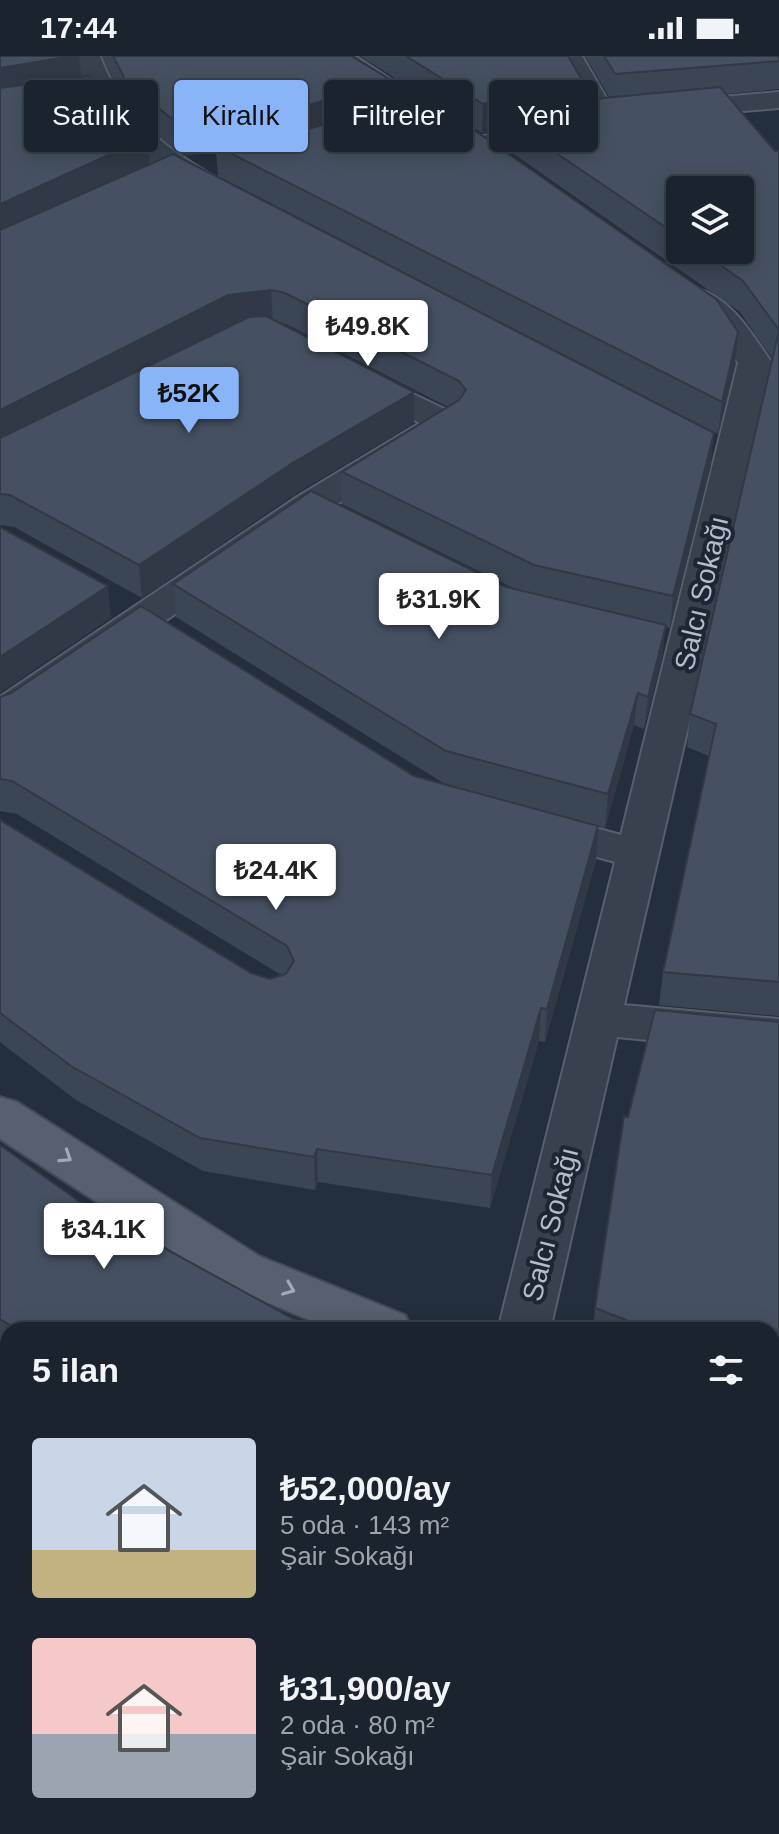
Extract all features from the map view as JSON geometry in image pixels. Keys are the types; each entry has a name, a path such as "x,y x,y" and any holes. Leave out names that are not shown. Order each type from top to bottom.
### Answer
{"main road":[{"path":"0,1115 241,1270 368,1322"}],"street":[{"path":"86,56 97,80"},
{"path":"340,56 353,70 370,80"},
{"path":"568,56 602,115"},
{"path":"478,146 602,115 779,100"},
{"path":"473,143 516,172"},
{"path":"144,152 163,175 246,205"},
{"path":"163,175 233,162"},
{"name":"Salcı Sokağı","path":"526,1322 638,854 672,645 719,452 763,400 755,363 727,321 665,277"},
{"path":"0,715 310,505 445,422 339,368"},
{"path":"310,505 351,526"},
{"path":"105,596 183,642"},
{"path":"505,817 638,854"},
{"path":"599,1019 779,1036"}],"building":[{"path":"0,56 72,56 0,68"},
{"path":"113,56 351,56 391,80 324,80 324,100 308,105 308,80 174,80 174,120 158,108 158,80 125,80"},
{"path":"406,56 568,56 582,80 489,80 489,103 483,104 473,98 473,80 444,80"},
{"path":"604,56 779,56 779,61 615,74"},
{"path":"89,76 91,80 59,80"},
{"path":"24,85 24,152 115,152 0,204 0,88"},
{"path":"720,87 775,151 779,151 779,330 743,281 719,264 754,264 754,176 666,176 666,228 555,152 598,152 598,99"},
{"path":"324,124 324,152 473,152 473,129 489,140 489,152 506,152 716,299 738,332 722,402 228,152 308,152 308,129"},
{"path":"173,154 714,433 673,596 534,565 342,472 459,400 466,390 459,381 285,293 271,290 228,295 0,410 0,230"},
{"path":"266,316 414,392 294,462 139,565 10,495 0,494 0,438 249,317"},
{"path":"779,330 779,982 663,972 716,724 690,714"},
{"path":"311,491 506,587 666,625 648,697 638,693 608,794 446,751 173,584"},
{"path":"0,527 108,586 0,657"},
{"path":"141,606 414,776 598,826 547,1009 541,1008 492,1175 317,1149 314,1157 200,1138 71,1066 0,1013 0,820 251,973 270,979 286,974 294,961 287,946 12,781 0,779 0,697 11,693"},
{"path":"655,1010 779,1022 779,1322 631,1322 595,1308 624,1116 628,1117"},
{"path":"0,1145 80,1202 303,1322 5,1322 0,1319"}]}
